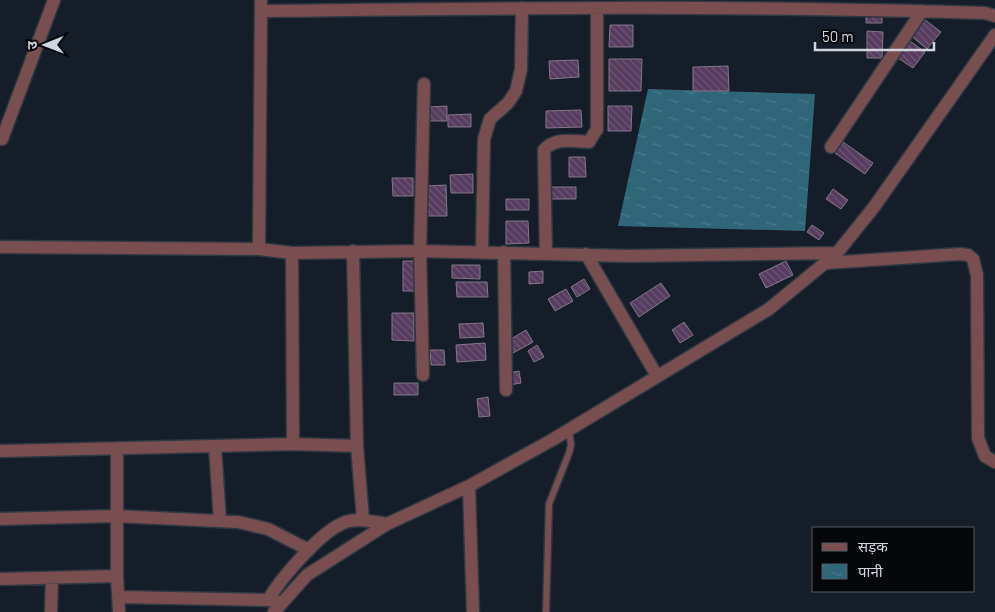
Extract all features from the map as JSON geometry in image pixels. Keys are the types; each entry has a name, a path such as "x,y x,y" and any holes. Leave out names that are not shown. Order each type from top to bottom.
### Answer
{"street":[{"path":"2,139 54,0"},
{"path":"259,249 261,6 348,5 522,8 592,5 832,5 985,13 995,16"},
{"path":"546,254 544,150 548,144 559,141 589,142 597,130 592,5"},
{"path":"482,252 484,139 490,119 508,103 516,91 521,69 522,8"},
{"path":"831,147 922,11"},
{"path":"118,596 268,600 278,607 307,575 387,524 469,486 569,429 769,309 837,253 874,207 995,34"},
{"path":"423,375 420,251 424,84"},
{"path":"0,247 722,256 837,253"},
{"path":"353,251 357,446 364,520"},
{"path":"292,252 293,444"},
{"path":"504,252 506,390"},
{"path":"586,254 657,376"},
{"path":"826,263 960,254 968,255 973,259 977,275 978,438 985,456 995,462"},
{"path":"0,451 293,444 357,446"},
{"path":"215,446 220,521"},
{"path":"117,448 116,516 119,612"},
{"path":"469,486 473,612"},
{"path":"0,519 116,516 220,521 268,529 309,550"},
{"path":"268,600 278,583 309,550 338,525 353,520 387,524"},
{"path":"0,579 117,576"},
{"path":"51,612 52,578"}],"lane":[{"path":"546,612 548,513 552,491 569,453 571,444 569,429"}],"water":[{"path":"648,89 815,94 805,231 618,226"}],"building":[{"path":"866,15 882,15 882,23 866,23"},
{"path":"924,19 941,32 927,49 911,36"},
{"path":"610,25 633,25 633,47 609,47"},
{"path":"867,31 883,32 882,58 867,58"},
{"path":"910,41 925,52 913,68 898,58"},
{"path":"609,59 642,59 641,91 609,91"},
{"path":"578,60 579,77 550,79 549,61"},
{"path":"728,66 729,91 693,91 693,67"},
{"path":"447,106 447,121 428,121 427,107"},
{"path":"608,106 632,106 631,131 608,131"},
{"path":"581,110 582,127 546,128 546,111"},
{"path":"471,114 471,127 448,127 448,115"},
{"path":"843,142 873,163 865,174 835,153"},
{"path":"569,157 585,157 586,177 569,177"},
{"path":"473,174 473,193 451,193 450,175"},
{"path":"392,178 413,178 413,196 393,196"},
{"path":"446,185 447,216 426,216 425,186"},
{"path":"549,187 576,187 576,199 549,199"},
{"path":"833,189 848,200 841,209 826,199"},
{"path":"506,199 529,199 529,210 506,210"},
{"path":"506,221 528,221 529,243 506,244"},
{"path":"812,225 824,233 819,240 807,232"},
{"path":"403,261 417,261 416,291 403,291"},
{"path":"786,261 793,275 766,288 759,274"},
{"path":"452,265 480,265 480,279 452,278"},
{"path":"543,271 543,283 529,284 529,272"},
{"path":"584,279 590,289 577,297 571,287"},
{"path":"456,282 487,282 488,297 457,297"},
{"path":"661,283 670,296 639,317 630,303"},
{"path":"566,289 573,301 555,311 548,299"},
{"path":"392,313 414,313 414,341 392,340"},
{"path":"684,322 693,335 680,343 672,330"},
{"path":"483,323 484,337 460,338 459,324"},
{"path":"526,330 533,342 513,353 506,342"},
{"path":"485,343 486,360 457,362 456,345"},
{"path":"537,345 544,357 534,362 528,351"},
{"path":"430,350 444,350 445,365 431,365"},
{"path":"519,371 521,383 509,385 508,373"},
{"path":"394,383 418,383 418,395 394,395"},
{"path":"488,397 490,416 479,417 477,399"}]}
